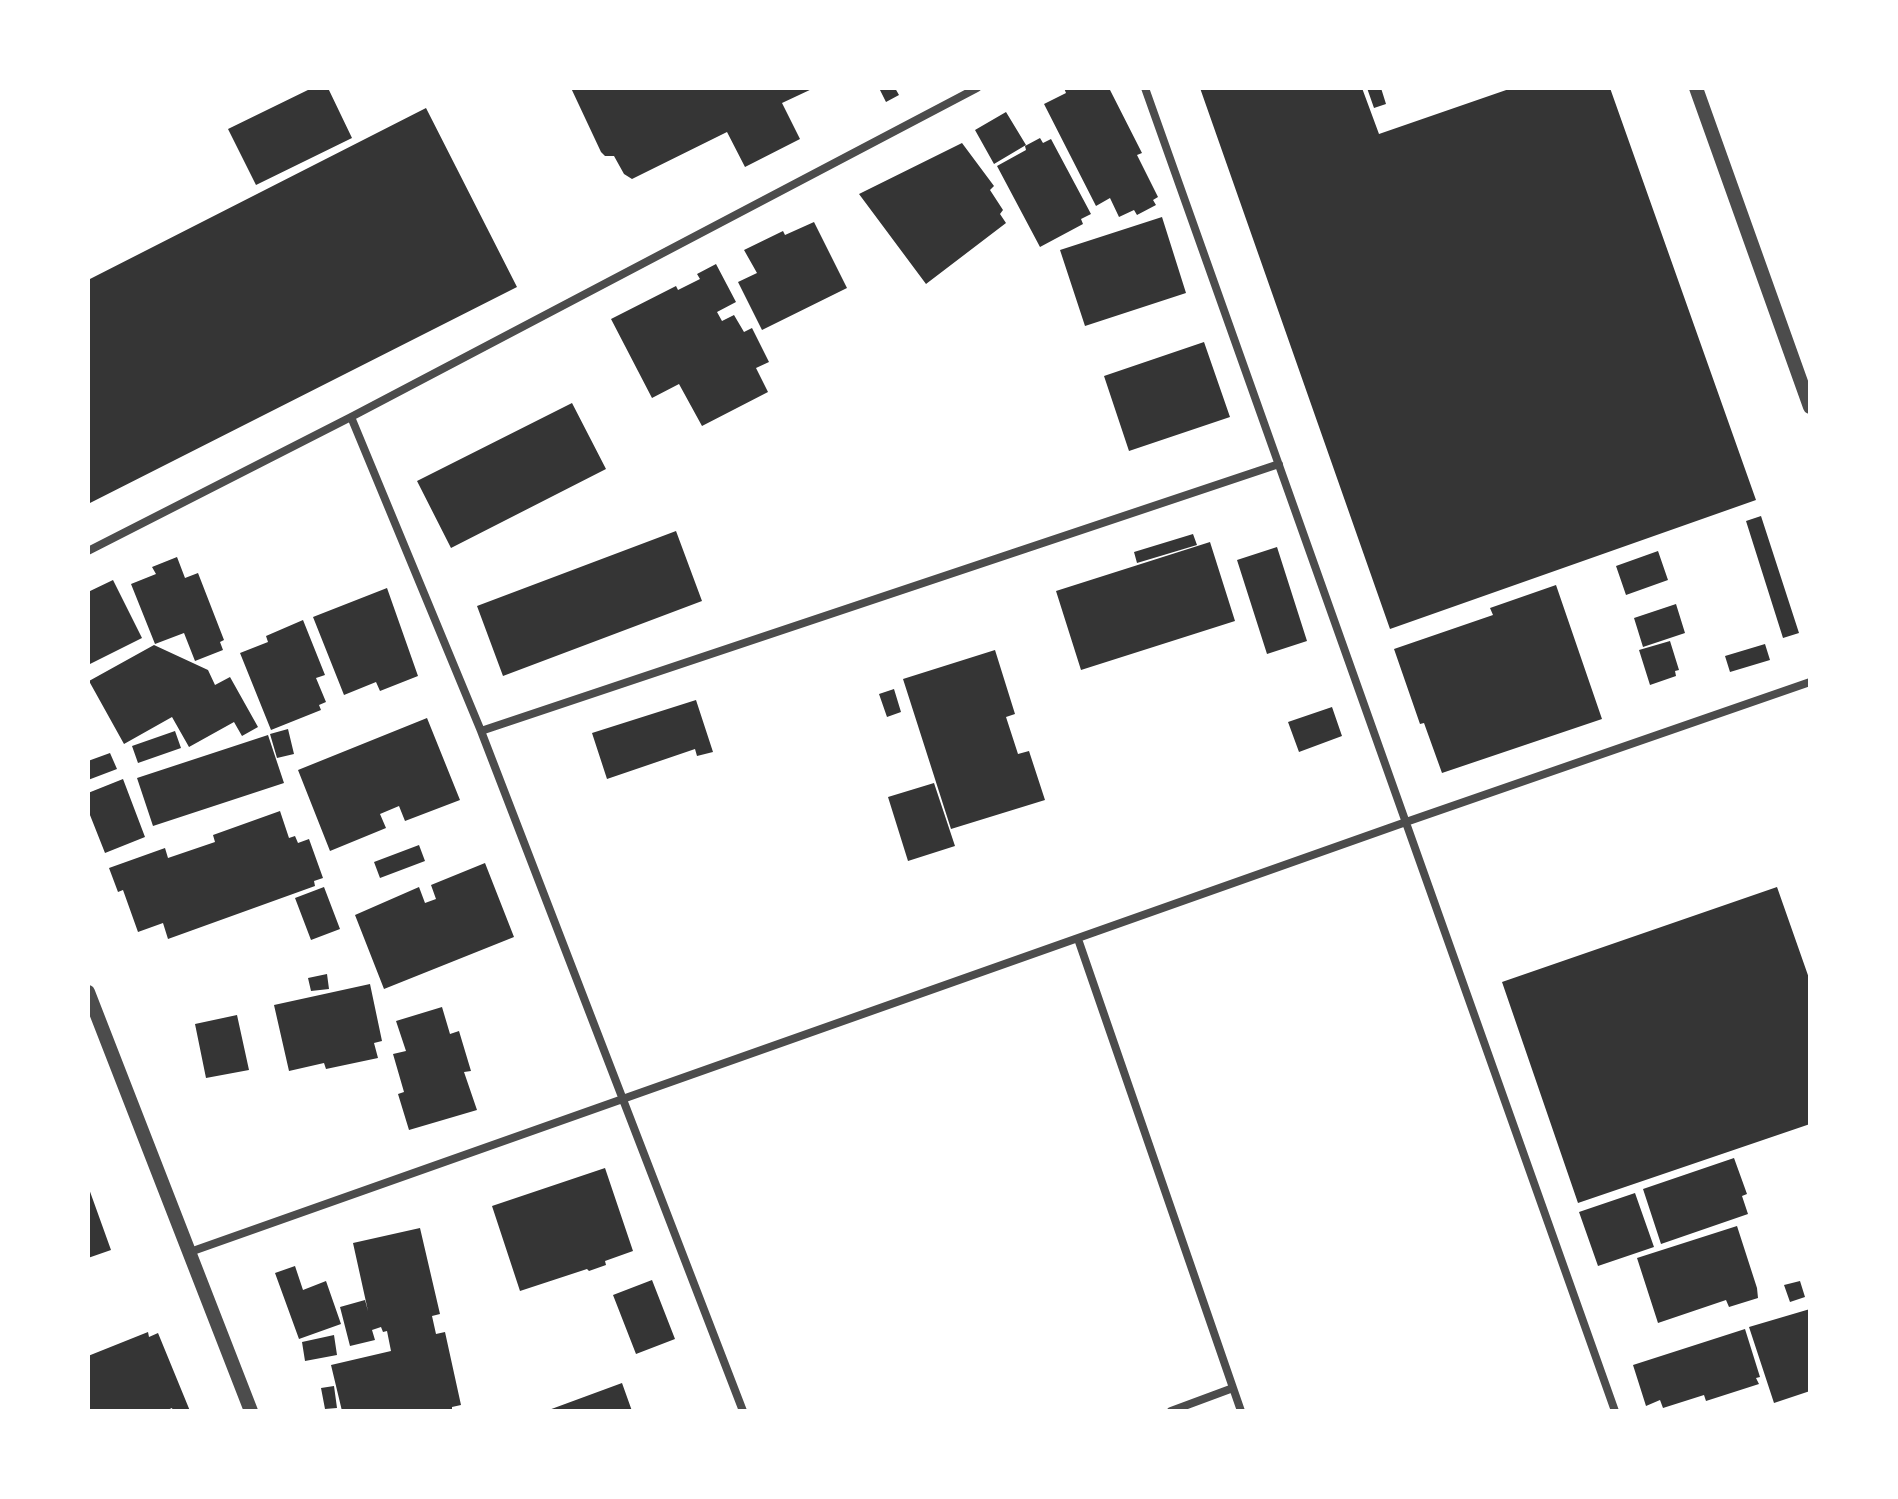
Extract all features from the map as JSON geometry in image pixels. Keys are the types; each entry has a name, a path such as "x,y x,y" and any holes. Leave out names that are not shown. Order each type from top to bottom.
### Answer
{"street":[{"path":"88,551 351,417 977,88"},
{"path":"1145,88 1615,1411"},
{"path":"1696,88 1810,407"},
{"path":"351,417 481,731 743,1411"},
{"path":"481,731 1279,464"},
{"path":"190,1252 1810,682"},
{"path":"1078,939 1241,1411"},
{"path":"88,992 251,1411"},
{"path":"1171,1411 1233,1388"}],"building":[{"path":"312,88 328,88 352,138 256,185 228,129"},
{"path":"571,88 814,88 782,103 800,139 745,167 727,132 632,179 624,174 614,156 605,156 601,152"},
{"path":"879,88 895,88 899,95 886,102"},
{"path":"1064,88 1109,88 1142,153 1137,155 1158,197 1153,200 1156,205 1137,215 1134,210 1119,217 1110,198 1096,206 1044,104 1066,93"},
{"path":"1200,88 1362,88 1379,134 1512,88 1610,88 1756,500 1390,629"},
{"path":"1367,88 1381,88 1386,104 1374,108"},
{"path":"426,108 517,287 88,504 88,280"},
{"path":"1006,112 1026,145 994,164 975,130"},
{"path":"1040,138 1043,143 1051,139 1091,214 1081,219 1083,224 1040,247 997,166 1026,150 1025,146"},
{"path":"962,143 994,186 990,190 1003,210 1000,214 1006,223 926,284 859,194"},
{"path":"1162,217 1186,293 1085,326 1060,250"},
{"path":"814,222 847,288 762,330 738,282 757,273 744,250 783,231 785,235"},
{"path":"716,264 736,302 717,312 722,321 734,315 744,332 752,328 769,362 756,368 768,392 702,426 679,384 652,398 611,319 676,286 678,290 700,279 697,274"},
{"path":"1204,342 1230,417 1129,451 1104,376"},
{"path":"572,403 606,469 451,548 417,481"},
{"path":"1761,516 1799,633 1783,638 1746,521"},
{"path":"676,531 702,601 503,676 477,606"},
{"path":"1193,534 1197,545 1137,563 1134,552"},
{"path":"1210,542 1235,621 1081,670 1056,591"},
{"path":"1277,547 1307,641 1267,654 1237,560"},
{"path":"1658,551 1668,580 1626,595 1616,566"},
{"path":"177,557 185,578 198,573 224,640 220,642 223,650 195,661 184,633 155,644 131,584 156,574 152,567"},
{"path":"113,580 142,638 88,665 88,592"},
{"path":"1556,585 1602,719 1442,773 1424,723 1420,724 1394,649 1493,615 1490,608"},
{"path":"387,588 418,676 380,691 376,682 344,695 313,617"},
{"path":"1676,604 1685,633 1643,647 1634,618"},
{"path":"303,620 325,675 316,678 326,702 319,705 321,710 271,730 240,653 268,642 266,636"},
{"path":"1670,641 1679,670 1675,671 1676,676 1650,685 1639,650"},
{"path":"1765,644 1770,660 1730,672 1725,656"},
{"path":"154,645 208,670 215,685 230,677 258,727 242,736 234,722 189,747 172,717 124,744 89,681"},
{"path":"995,650 1015,714 1006,717 1018,754 1029,751 1045,800 951,829 903,679"},
{"path":"894,689 901,712 887,717 879,694"},
{"path":"696,700 713,752 697,756 695,749 607,779 592,733"},
{"path":"1332,707 1342,736 1299,752 1288,722"},
{"path":"427,718 460,800 405,821 399,806 380,814 386,828 330,851 298,770"},
{"path":"288,729 294,754 277,758 270,734"},
{"path":"175,731 181,748 138,763 132,746"},
{"path":"268,735 284,783 153,826 137,778"},
{"path":"110,753 117,769 88,780 88,761"},
{"path":"123,779 145,837 105,853 88,810 88,793"},
{"path":"934,783 955,846 908,861 888,797"},
{"path":"280,811 289,838 295,836 298,843 309,839 323,878 314,881 315,886 168,939 163,923 138,932 123,890 118,892 109,868 165,848 168,858 215,842 213,835"},
{"path":"419,845 425,861 380,878 374,862"},
{"path":"485,863 514,937 384,989 355,915 419,887 425,903 436,899 431,885"},
{"path":"324,887 340,929 311,940 295,898"},
{"path":"1777,887 1810,981 1810,1124 1578,1203 1502,982"},
{"path":"327,974 329,989 311,991 308,978"},
{"path":"370,984 382,1041 374,1043 378,1058 326,1069 324,1063 289,1071 274,1005"},
{"path":"442,1007 450,1034 459,1031 471,1071 464,1072 477,1110 409,1130 398,1094 404,1092 393,1054 406,1051 396,1021"},
{"path":"237,1015 249,1070 206,1078 195,1024"},
{"path":"1734,1158 1747,1194 1742,1196 1748,1214 1661,1244 1643,1189"},
{"path":"605,1168 633,1251 605,1261 606,1265 520,1291 492,1206"},
{"path":"88,1186 111,1250 88,1258"},
{"path":"1635,1193 1654,1247 1598,1266 1579,1212"},
{"path":"1737,1226 1758,1298 1729,1307 1726,1300 1658,1323 1637,1258"},
{"path":"420,1228 440,1314 432,1316 436,1334 445,1332 461,1405 452,1407 452,1411 342,1411 331,1365 391,1351 387,1331 383,1332 381,1327 372,1330 375,1340 350,1346 340,1307 365,1300 368,1311 353,1243"},
{"path":"295,1266 303,1290 326,1281 341,1324 299,1339 275,1273"},
{"path":"652,1280 675,1339 636,1354 613,1295"},
{"path":"1800,1281 1805,1297 1790,1302 1784,1285"},
{"path":"1810,1309 1810,1391 1774,1403 1749,1327"},
{"path":"1745,1329 1760,1377 1756,1378 1759,1384 1706,1401 1704,1395 1663,1408 1660,1400 1646,1406 1633,1365"},
{"path":"148,1332 149,1337 158,1333 190,1411 173,1411 172,1408 165,1411 88,1411 88,1356"},
{"path":"334,1335 337,1355 305,1361 302,1342"},
{"path":"622,1383 632,1411 546,1411"},
{"path":"334,1386 337,1408 325,1409 321,1388"}]}
